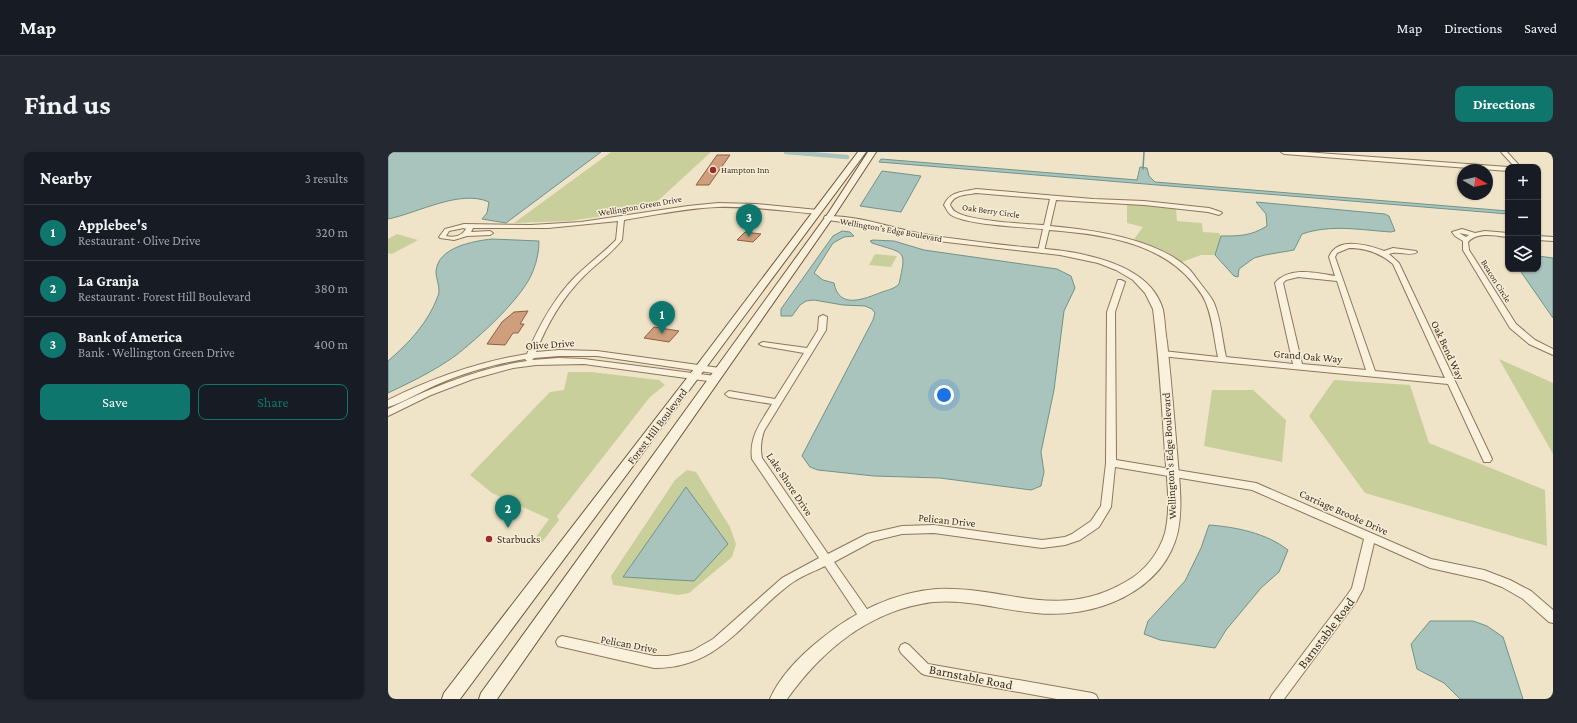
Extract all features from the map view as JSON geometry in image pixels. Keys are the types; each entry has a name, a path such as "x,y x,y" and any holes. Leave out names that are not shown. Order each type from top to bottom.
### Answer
{"main road":[{"name":"Forest Hill Boulevard","path":"450,699 698,372 862,152"},
{"name":"Forest Hill Boulevard","path":"487,699 718,375 830,215 872,152"},
{"path":"828,199 825,211 830,215"},
{"path":"816,215 820,219 819,230"}],"street":[{"path":"1284,152 1337,154 1505,169"},
{"path":"1504,152 1515,164"},
{"name":"Oak Berry Circle","path":"1219,213 1213,210 1160,204 1053,198 970,191 955,195 947,202 949,210 961,217 1094,232 1127,240 1155,251 1182,267 1202,287 1211,304 1222,359"},
{"path":"1041,251 1053,198"},
{"name":"Wellington Green Drive","path":"621,221 550,227 464,226 447,230 442,237 452,239 466,234 481,232 550,232 621,221 671,212 704,210 735,210 816,215"},
{"name":"Wellington's Edge Boulevard","path":"778,699 800,670 817,651 848,626 866,616 905,601 943,595 963,596 1037,607 1057,607 1080,605 1112,596 1126,589 1150,571 1166,547 1173,522 1172,473 1158,309 1151,295 1140,282 1121,270 1102,262 1080,256 938,239 830,215"},
{"path":"527,364 540,331 557,303 577,278 619,240 621,221"},
{"path":"464,226 470,228 466,234"},
{"name":"Beacon Circle","path":"1475,235 1462,231 1455,232 1457,235 1466,240 1466,250 1513,326 1532,342 1553,352"},
{"path":"1466,240 1475,235 1505,235"},
{"path":"1541,238 1553,239"},
{"name":"Oak Bend Way","path":"1371,372 1338,279 1332,257 1337,250 1347,247 1359,247 1384,254 1396,263 1487,459"},
{"name":"Oak Bend Way","path":"1384,254 1393,250 1414,252"},
{"path":"1298,366 1279,283 1284,277 1292,275 1338,279"},
{"name":"Pelican Drive","path":"562,642 654,662 681,660 704,651 717,643 786,581 871,537 913,529 934,529 1028,543 1048,544 1065,541 1087,531 1102,515 1106,507 1111,463 1111,312 1121,282"},
{"name":"Lake Shore Drive","path":"823,317 822,330 777,402 758,437 756,452 757,459 866,616"},
{"path":"763,344 808,351"},
{"name":"Olive Drive","path":"388,404 430,383 466,370 530,355 568,352 592,353 718,375"},
{"name":"Grand Oak Way","path":"1163,354 1371,372 1450,381"},
{"name":"Olive Drive","path":"388,413 426,394 457,381 495,370 527,364 556,361 577,361 698,372"},
{"path":"729,394 777,402"},
{"name":"Carriage Brooke Drive","path":"1111,463 1253,486 1430,563 1446,568 1471,571 1497,579 1525,594 1553,618"},
{"name":"Barnstable Road","path":"1276,699 1352,598 1357,589 1370,538"},
{"name":"Barnstable Road","path":"905,649 925,669 1092,699"}],"green space":[{"path":"611,152 711,152 649,209 570,221 514,223"},
{"path":"1127,204 1176,209 1177,221 1202,223 1203,232 1219,233 1221,236 1215,255 1201,255 1182,262 1164,251 1134,239 1143,227 1127,223"},
{"path":"397,234 418,240 392,254 388,253 388,239"},
{"path":"875,254 897,256 891,267 869,265"},
{"path":"1499,359 1553,383 1553,454"},
{"path":"568,372 591,372 659,380 665,385 650,397 557,516 559,520 542,542 533,541 549,519 492,493 470,475 550,392 564,390"},
{"path":"1334,380 1410,385 1429,443 1545,490 1547,546 1365,493 1309,416"},
{"path":"1212,390 1253,390 1286,420 1282,462 1204,446"},
{"path":"687,470 696,472 730,527 736,544 732,557 689,593 678,595 613,585 611,576 675,480"}],"water":[{"path":"388,152 601,152 506,223 482,219 487,213 489,202 465,198 439,203 388,219"},
{"path":"881,159 1137,180 1140,167 1147,168 1149,176 1155,182 1505,211 1505,214 879,162"},
{"path":"882,171 921,176 901,212 860,206"},
{"path":"1256,202 1385,214 1389,216 1395,231 1335,228 1302,234 1294,250 1254,258 1239,269 1238,277 1234,276 1215,255 1221,236 1245,235 1267,226 1266,214"},
{"path":"842,231 850,232 854,236 844,237 833,243 814,273 823,280 834,283 841,297 847,300 868,297 891,289 899,284 903,264 901,254 897,251 870,241 873,240 894,241 924,250 1057,269 1071,276 1075,288 1064,311 1054,390 1041,452 1044,472 1041,486 1031,490 940,478 874,476 818,470 810,467 802,456 873,320 875,313 872,309 865,306 843,305 814,300 806,301 800,305 792,316 781,316 781,309 833,236"},
{"path":"492,239 539,241 536,264 528,282 499,317 455,356 431,371 388,393 388,361 417,332 429,315 438,296 439,290 436,272 438,263 449,251 458,247 476,241"},
{"path":"1541,256 1553,258 1553,318 1521,272 1541,272"},
{"path":"686,487 728,544 694,581 623,577"},
{"path":"1209,525 1230,527 1260,535 1288,550 1279,572 1261,588 1226,630 1215,648 1160,640 1144,634 1148,621 1185,581 1201,548"},
{"path":"1430,621 1473,621 1487,626 1503,637 1523,699 1460,699 1444,683 1417,669 1411,644"}],"building":[{"name":"Hampton Inn","path":"717,155 730,155 709,185 696,185"},
{"path":"745,232 761,234 753,242 737,240"},
{"path":"528,311 520,324 524,324 518,333 513,333 505,345 487,344 502,322 514,312"},
{"path":"654,327 679,331 669,342 644,338"}],"waterway":[{"path":"786,152 847,157"},
{"path":"1143,169 1144,152"}],"place":[{"name":"Hampton Inn","path":"713,170"},
{"name":"Bank of America","path":"749,237"},
{"name":"Applebee's","path":"662,334"},
{"name":"La Granja","path":"508,528"},
{"name":"Starbucks","path":"489,539"}]}
